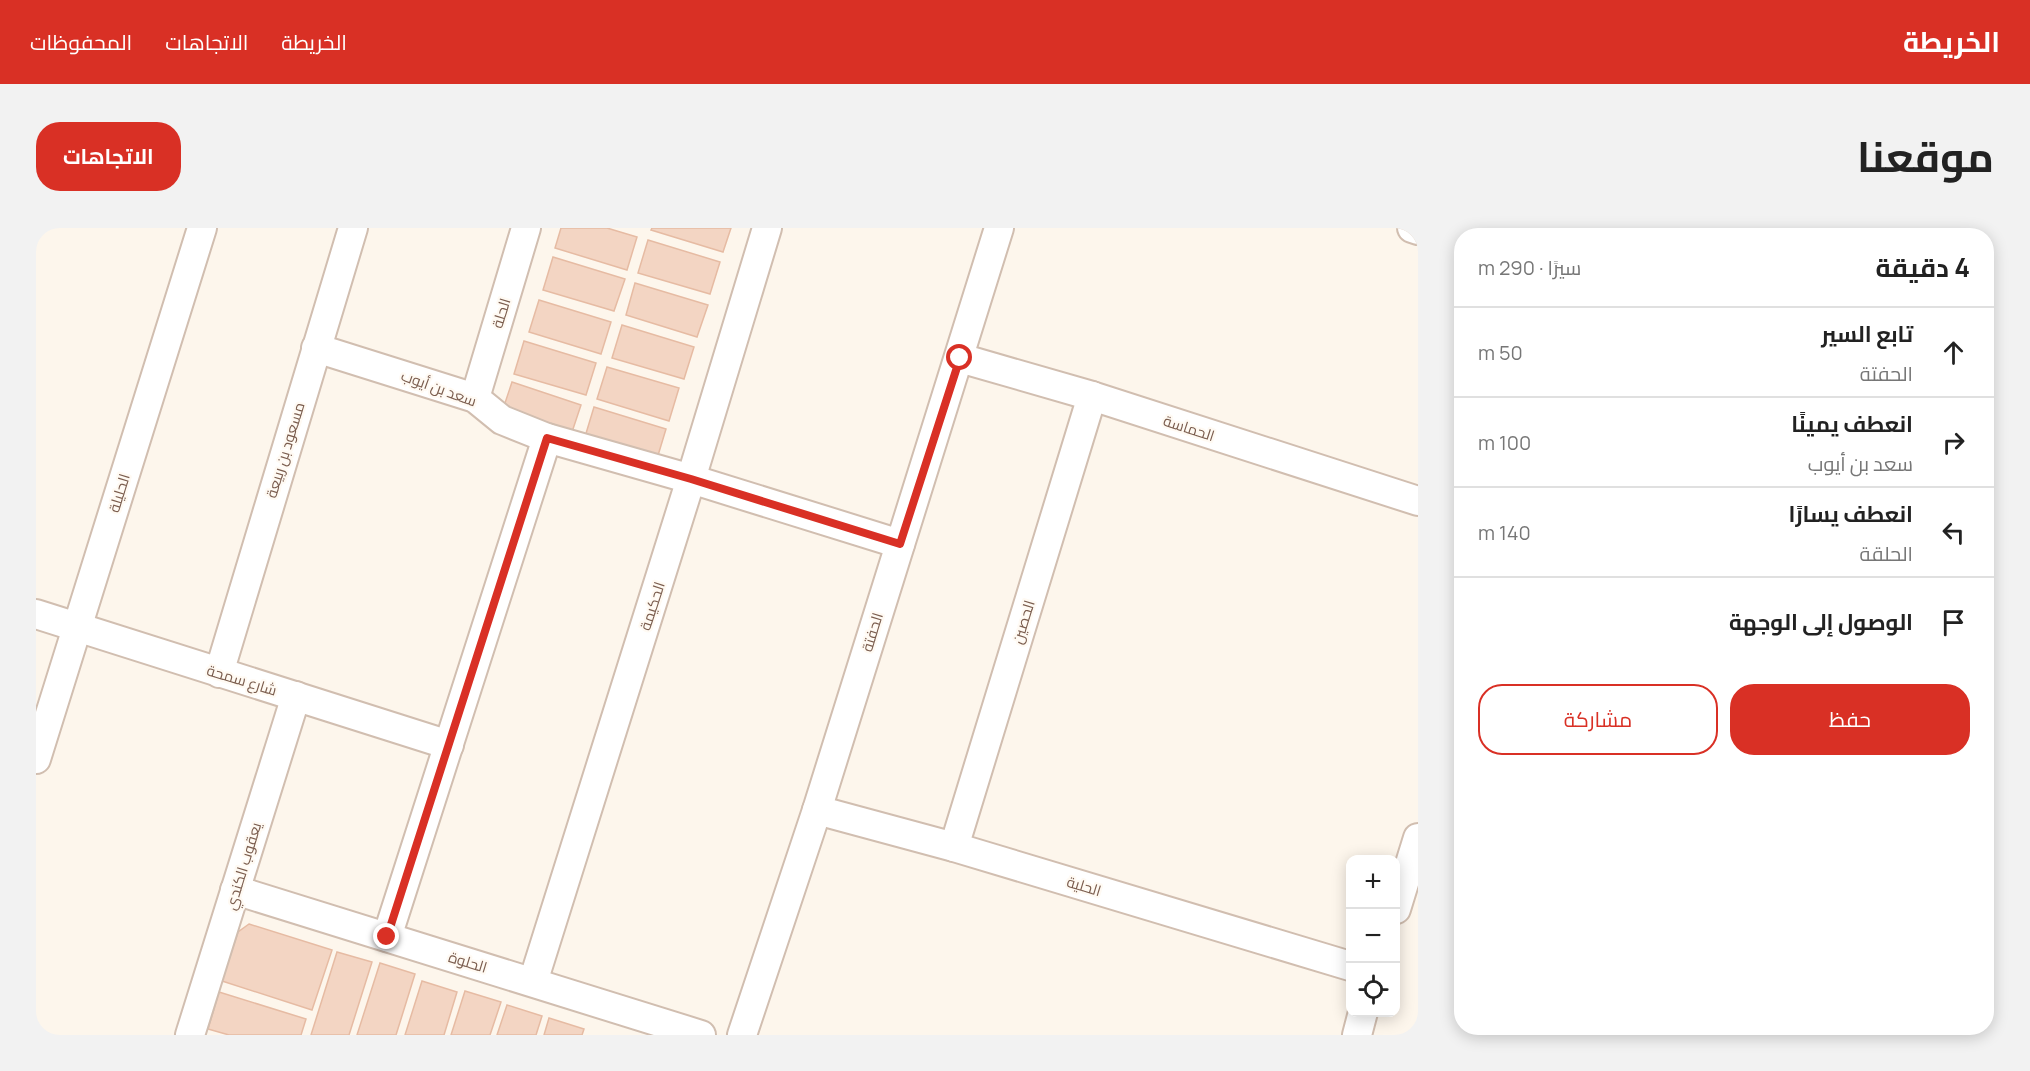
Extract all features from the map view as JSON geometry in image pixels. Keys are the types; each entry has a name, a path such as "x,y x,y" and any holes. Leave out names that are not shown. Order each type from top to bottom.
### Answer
{"street":[{"name":"الحليلة","path":"36,759 202,228"},
{"name":"مسعود بن ربيعة","path":"219,673 353,228"},
{"name":"الحلة","path":"475,398 526,228"},
{"name":"الحكيمة","path":"533,982 691,479 767,228"},
{"name":"الحفتة","path":"742,1035 817,810 999,228"},
{"path":"1412,228 1418,230"},
{"name":"سعد بن أيوب","path":"316,348 475,398 502,420 547,438 691,479 900,544"},
{"name":"الحماسة","path":"960,358 1092,396 1418,501"},
{"name":"الحصين","path":"954,847 1092,396"},
{"path":"387,937 547,438"},
{"name":"شارع سمحة","path":"36,614 449,745"},
{"name":"يعقوب الكندي","path":"190,1035 296,696"},
{"name":"الحلية","path":"817,810 954,847 1346,965"},
{"path":"1400,894 1418,838"},
{"name":"الحلوة","path":"236,890 701,1035"},
{"path":"1357,1035 1362,1017"}],"building":[{"path":"561,228 607,228 637,237 627,270 555,248"},
{"path":"652,228 731,228 723,252 651,230"},
{"path":"648,240 720,262 710,294 638,273"},
{"path":"553,257 625,279 614,311 543,290"},
{"path":"635,283 708,305 697,337 626,315"},
{"path":"539,300 611,322 601,354 529,332"},
{"path":"622,325 694,347 684,379 612,358"},
{"path":"524,341 596,363 586,395 514,374"},
{"path":"607,367 679,388 669,421 597,399"},
{"path":"512,382 581,405 571,435 502,412"},
{"path":"594,407 666,429 656,462 584,440"},
{"path":"249,924 332,950 312,1010 222,981 238,932"},
{"path":"337,952 372,962 349,1035 311,1035"},
{"path":"380,963 415,974 396,1035 357,1035"},
{"path":"422,981 457,992 444,1035 405,1035"},
{"path":"465,991 501,1002 490,1035 451,1035"},
{"path":"219,992 306,1019 301,1035 229,1035 208,1029"},
{"path":"507,1005 542,1016 536,1035 497,1035"},
{"path":"549,1018 584,1029 582,1035 544,1035"}],"route":[{"path":"387,937 547,438 691,479 900,544 960,358"}]}
